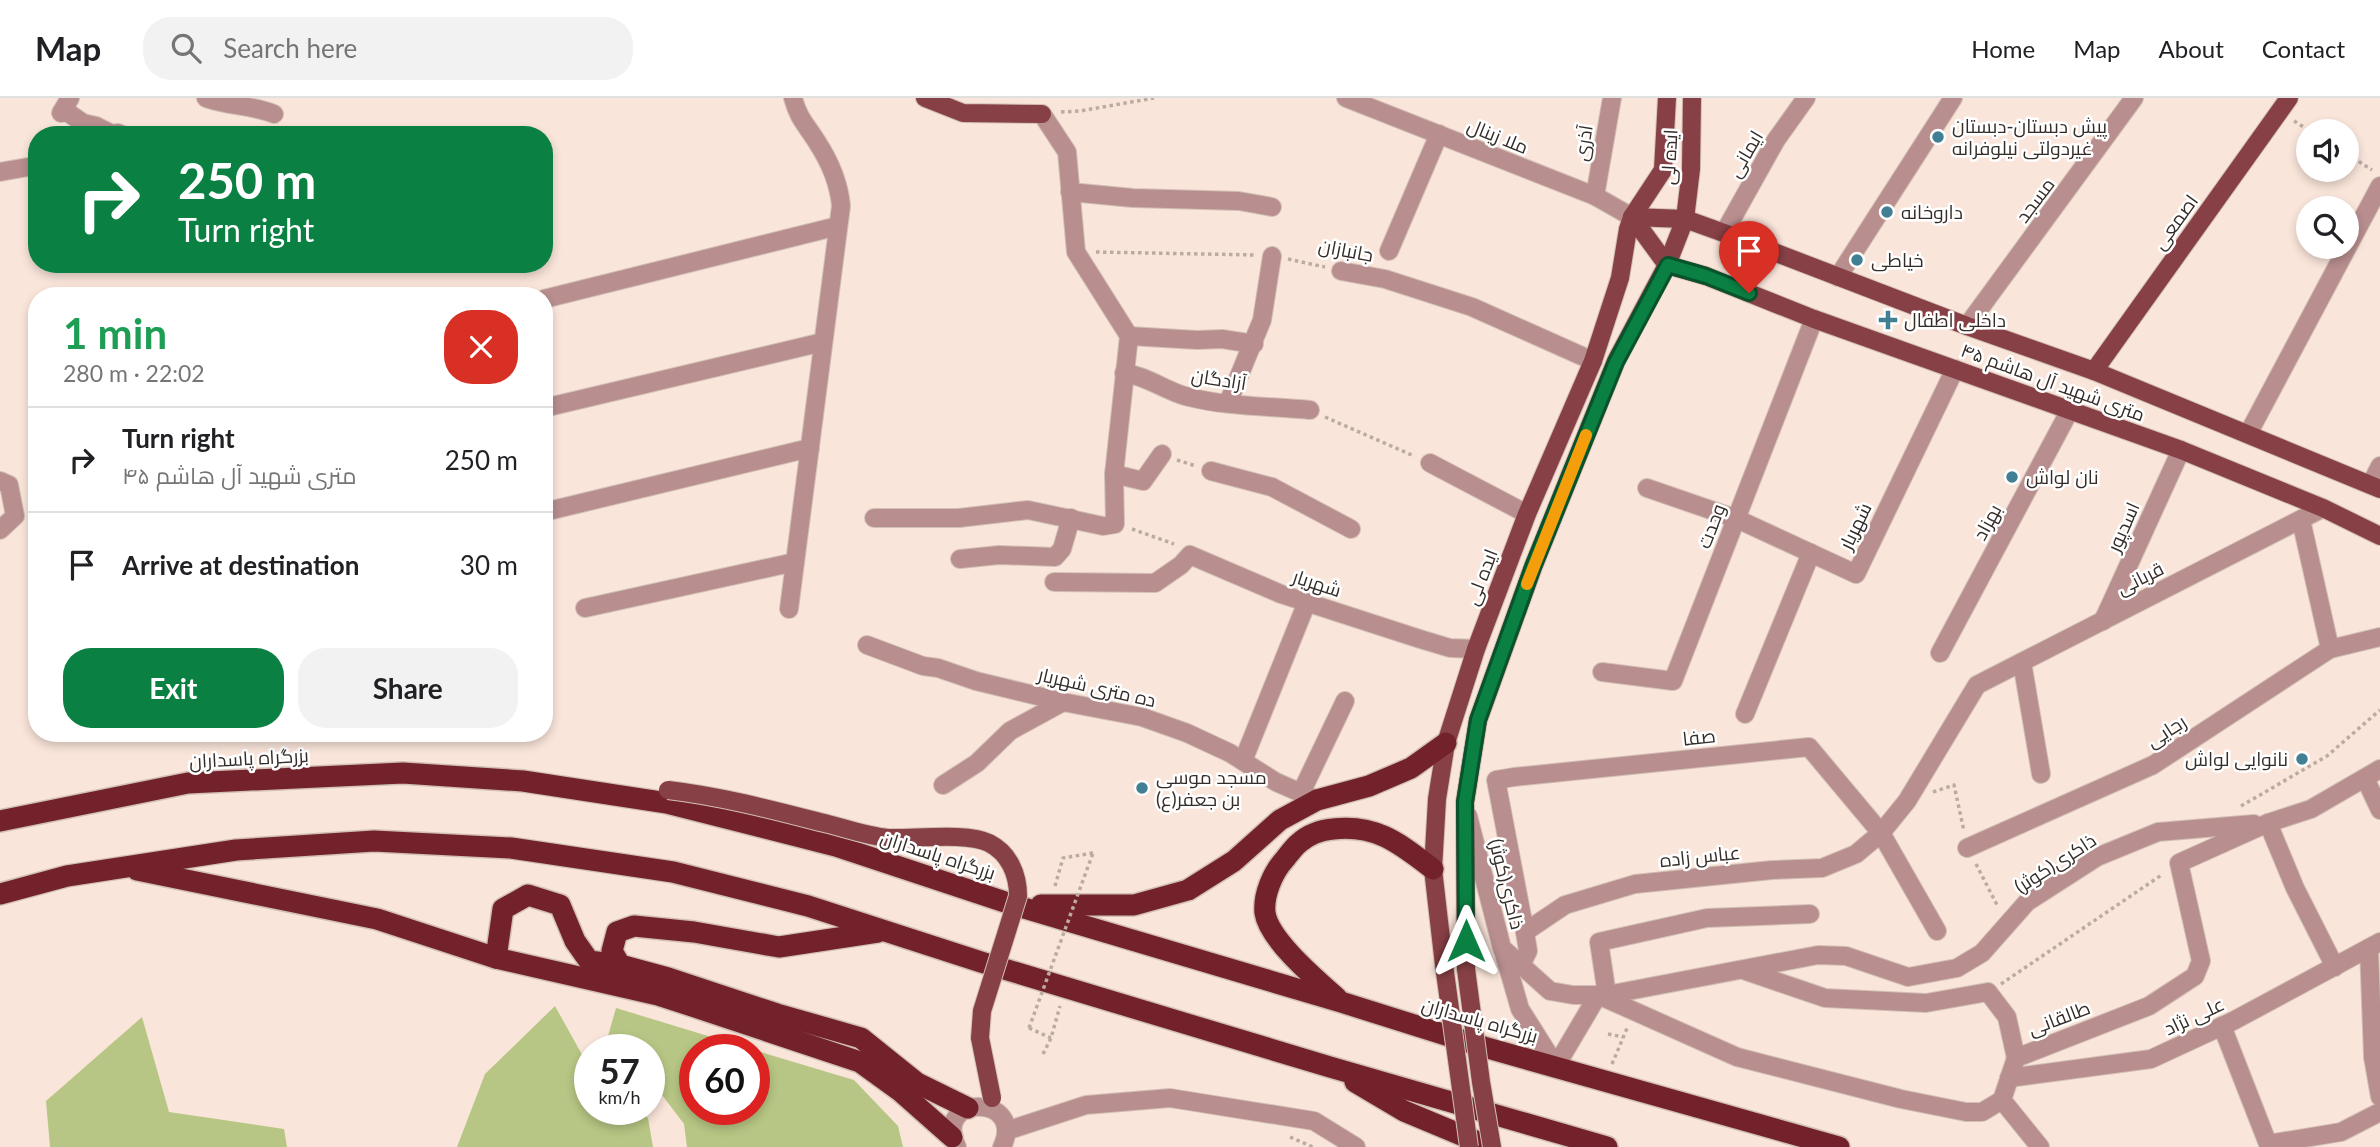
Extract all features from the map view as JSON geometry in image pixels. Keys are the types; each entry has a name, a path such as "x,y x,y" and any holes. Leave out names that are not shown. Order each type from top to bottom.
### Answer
{"highway":[{"path":"1014,905 1134,905 1188,890 1234,860 1309,797 1369,786 1411,768 1446,743"},
{"name":"بزرگراه پاسداران","path":"0,821 188,783 403,773 523,782 667,803 836,846 1014,905 1484,1047 1839,1147"},
{"path":"1341,1002 1297,962 1270,926 1265,913 1268,890 1280,864 1299,842 1321,830 1348,827 1377,832 1403,846 1433,869"},
{"path":"0,894 67,876 236,849 374,841 511,848 673,872 808,906 1065,988 1607,1147"},
{"path":"125,867 377,919 496,958 658,995 860,1062 900,1091 955,1142"},
{"path":"496,958 503,909 528,895 561,905 575,941 589,961 620,965 668,978 861,1038 917,1083 968,1108"},
{"path":"620,965 612,951 617,932 634,926 694,932 779,947 884,931"},
{"path":"1330,1067 1404,1111 1491,1147"}],"main road":[{"path":"925,98 963,113 1042,114"},
{"name":"ایده لى","path":"1632,217 1663,170 1667,98"},
{"name":"ایده لى","path":"1668,265 1685,219 1691,169 1692,98"},
{"name":"اصمعی","path":"2094,371 2289,98"},
{"path":"1491,1147 1466,969 1465,802 1478,720 1528,580 1616,362 1668,265 1632,217"},
{"name":"۴۵ متری شهید آل هاشم","path":"1632,217 1685,219 1724,233 2094,371 2377,486"},
{"name":"ایده لی","path":"1469,1147 1433,869 1437,799 1446,743 1476,649 1527,514 1593,361 1620,278 1632,217"},
{"name":"۴۵ متری شهید آل هاشم","path":"1668,265 1706,276 1814,319 2181,450 2323,508 2380,536"},
{"path":"622,797 668,790 703,794 885,838 977,838 1002,851 1014,872 1018,897 982,1011 980,1038 992,1103"}],"street":[{"path":"70,98 61,113 67,112 83,123 96,126"},
{"path":"206,98 274,114"},
{"path":"789,609 841,206 835,177 818,144 799,118 793,98"},
{"name":"ملا زینال","path":"1346,98 1595,196 1632,217"},
{"name":"آذری","path":"1595,196 1612,98"},
{"name":"ایمانی","path":"1724,233 1776,140 1806,98"},
{"path":"1838,277 1953,98"},
{"name":"مسجد","path":"1968,326 2134,98"},
{"path":"874,519 959,518 1028,510 1103,526 1115,524 1114,474 1129,335 1076,253 1067,152 1042,114"},
{"path":"1388,251 1438,134"},
{"path":"0,172 28,167"},
{"path":"2248,434 2380,186"},
{"path":"1070,192 1133,198 1255,202 1272,207"},
{"path":"553,297 838,226"},
{"path":"1228,403 1262,320 1272,256"},
{"name":"جانبازان","path":"1341,271 1385,279 1472,307 1593,361"},
{"name":"وحدت","path":"1602,672 1673,681 1814,319"},
{"path":"1129,335 1187,340 1222,339 1254,344"},
{"path":"553,406 823,342"},
{"name":"شهریار","path":"1647,488 1737,519 1856,574 1955,369"},
{"name":"آزادگان","path":"1124,373 1139,375 1183,395 1228,403 1310,410"},
{"name":"بهزاد","path":"1940,653 2070,410"},
{"path":"553,510 810,449"},
{"name":"اسدپور","path":"2103,621 2181,450"},
{"path":"1114,474 1143,481 1162,454"},
{"path":"1430,463 1527,514"},
{"path":"2377,486 2380,466"},
{"path":"1211,471 1272,487 1351,530"},
{"path":"0,481 9,485 15,516 0,530"},
{"name":"قربانی","path":"1881,833 1907,801 1977,685 2323,508"},
{"path":"960,559 999,555 1055,558 1062,549 1071,518"},
{"path":"2301,520 2330,649"},
{"path":"1745,714 1811,554"},
{"path":"1054,582 1155,583 1181,565 1190,555"},
{"name":"شهریار","path":"1190,555 1282,594 1450,648 1476,649"},
{"path":"585,608 795,562"},
{"path":"1242,761 1307,602"},
{"name":"رجایی","path":"1967,848 2153,765 2330,649 2380,637"},
{"name":"ده متری شهریار","path":"867,645 923,666 938,668 976,681 1142,717 1187,733 1309,797"},
{"path":"2022,662 2041,774"},
{"path":"1309,797 1345,701"},
{"path":"943,785 977,763 1010,731 1063,702"},
{"name":"صفا","path":"1521,965 1528,951 1496,780 1809,747 1881,833"},
{"path":"2179,863 2268,823 2311,809 2373,773 2380,810"},
{"name":"ذاکری(کوثر)","path":"1465,802 1502,948 1550,991 1573,995 1602,995 1818,955 1846,956 1908,977 1957,968 1982,953 2027,902 2097,858 2158,832 2268,823"},
{"path":"2268,823 2295,888 2335,967"},
{"path":"1881,833 1937,931"},
{"name":"عباس زاده","path":"1525,932 1565,905 1635,884 1772,870 1822,868 1856,854 1881,833"},
{"name":"طالقانی","path":"2002,1100 2016,1058 2149,1006 2195,976 2202,961 2179,863"},
{"path":"1502,948 1520,1009 1556,1066 1602,995 1599,942 1707,918 1810,914"},
{"path":"2374,945 2376,1057 2380,1097"},
{"name":"علی نژاد","path":"2009,1078 2151,1059 2222,1026 2374,945"},
{"path":"1743,970 1825,998 1926,1003 1988,992 2007,1017 2016,1058"},
{"path":"1602,995 1737,1057 1901,1099 1966,1112 1982,1112 2002,1100 2040,1147"},
{"path":"2222,1026 2268,1144 2341,1132 2380,1112"},
{"path":"955,1142 955,1120 960,1113 968,1108 992,1103 1000,1115 1004,1139 1086,1105 1170,1098 1314,1121 1356,1147"}],"path":[{"path":"1042,114 1080,111 1154,98"},
{"path":"2359,162 2380,175"},
{"name":"جانبازان","path":"1076,253 1272,256 1341,271"},
{"path":"1310,410 1430,463"},
{"path":"1162,454 1211,471"},
{"path":"1115,524 1181,547 1190,555"},
{"path":"2237,809 2327,756 2380,710"},
{"path":"1049,905 1063,858 1093,853 1029,1028 1051,1038"},
{"path":"1988,992 2179,863"},
{"path":"1042,1054 1051,1038 1065,988"},
{"path":"1606,1080 1635,1011"},
{"path":"1608,1034 1623,1037"},
{"path":"1283,1134 1312,1147"}],"green space":[{"path":"555,1006 574,1040 574,1125 649,1125 653,1147 457,1147 485,1074"},
{"path":"616,1008 702,1034 679,1034 679,1117 665,1099 665,1034 609,1034"},
{"path":"142,1017 169,1112 284,1129 287,1147 50,1147 46,1101"},
{"path":"770,1055 854,1080 898,1126 903,1147 687,1147 684,1125 770,1125"}],"slow traffic":[{"path":"1527,584 1586,435"}],"place":[{"name":"پیش دبستان-دبستان غیردولتی نیلوفرانه","path":"1938,137"},
{"name":"داروخانه","path":"1887,212"},
{"name":"خیاطی","path":"1857,260"},
{"name":"داخلی اطفال","path":"1888,320"},
{"name":"نان لواش","path":"2012,477"},
{"name":"نانوایی لواش","path":"2302,759"},
{"name":"مسجد موسی بن جعفر(ع)","path":"1142,788"}],"route":[{"path":"1466,941 1465,802 1478,720 1533,567 1616,362 1668,265 1749,293"}]}
